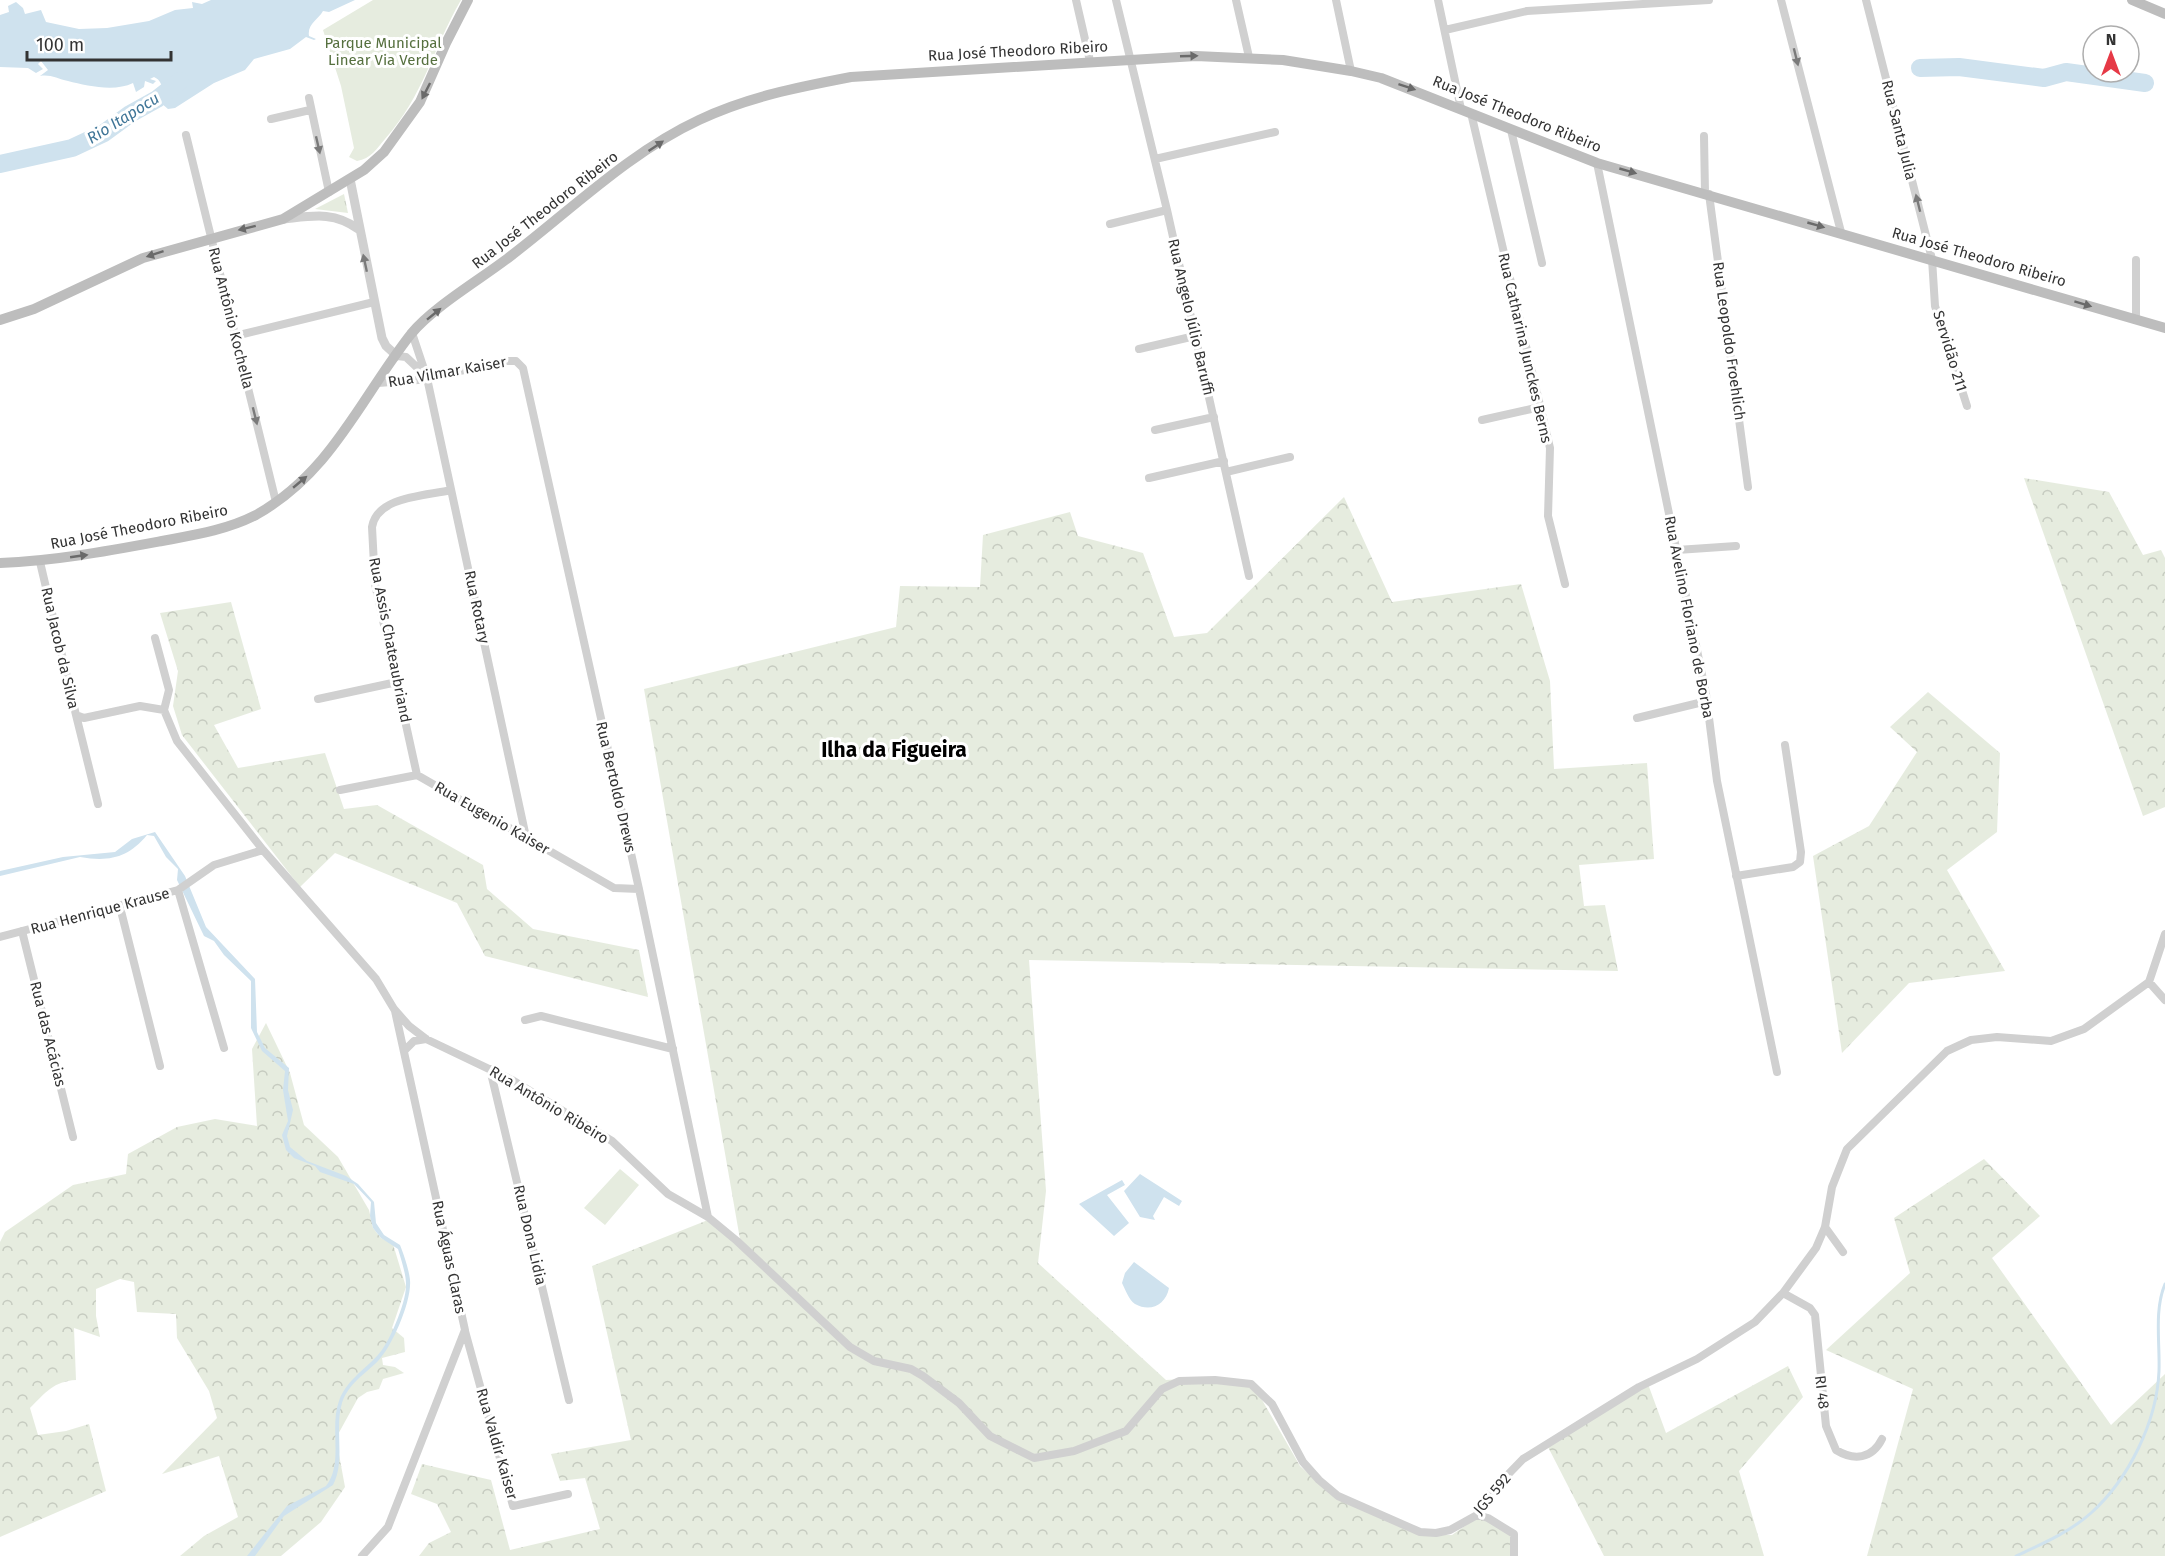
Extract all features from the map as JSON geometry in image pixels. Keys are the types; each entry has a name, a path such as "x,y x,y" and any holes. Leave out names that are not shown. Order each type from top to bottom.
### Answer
{"main road":[{"path":"0,320 34,309 143,258 211,237 283,219 350,179 384,152 404,127 428,87 446,43 468,0"},
{"path":"2132,0 2165,14"},
{"name":"Rua José Theodoro Ribeiro","path":"0,563 40,562 95,554 232,526 276,502 311,473 338,443 412,333 431,315 632,162 697,121 731,106 809,85 851,77 1196,56 1249,57 1351,70 1417,90 1597,163 1841,232 2165,328"}],"street":[{"path":"1076,0 1090,61"},
{"name":"Rua Angelo Júlio Baruffi","path":"1116,0 1167,210 1249,576"},
{"path":"1236,0 1249,57"},
{"path":"1336,0 1351,70"},
{"name":"Rua Catharina Junckes Berns","path":"1438,0 1550,448 1548,516 1565,584"},
{"path":"1445,30 1527,11 1709,0"},
{"path":"1781,0 1841,232"},
{"name":"Rua Santa Julia","path":"1866,0 1932,259"},
{"path":"309,98 309,110 329,192"},
{"path":"271,119 309,110"},
{"path":"1511,130 1542,263"},
{"path":"1155,159 1275,132"},
{"name":"Rua Antônio Kochella","path":"186,135 276,502"},
{"name":"Rua Leopoldo Froehlich","path":"1704,136 1707,194 1748,488"},
{"name":"Rua Avelino Floriano de Borba","path":"1597,163 1707,701 1713,760 1777,1072"},
{"path":"350,179 358,229 382,338 386,346 397,356 406,357 427,378"},
{"path":"1110,224 1167,210"},
{"path":"283,219 330,215 358,229"},
{"name":"Servidão 211","path":"1932,259 1935,306 1967,406"},
{"path":"2136,260 2136,319"},
{"path":"235,336 374,302"},
{"name":"Rua Rotary","path":"412,333 427,378 526,837"},
{"path":"1139,349 1196,336"},
{"name":"Rua Vilmar Kaiser","path":"378,383 427,378 516,361"},
{"name":"Rua Bertoldo Drews","path":"516,361 523,368 639,889 708,1217"},
{"path":"1482,420 1540,407"},
{"path":"1155,430 1214,417"},
{"path":"1226,472 1290,457"},
{"path":"1149,478 1224,461"},
{"name":"Rua Assis Chateaubriand","path":"417,775 373,568 373,518 387,505 451,490"},
{"path":"1677,550 1736,546"},
{"name":"Rua Jacob da Silva","path":"40,562 76,716 84,718 140,706 164,710"},
{"name":"Rua Antônio Ribeiro","path":"155,638 167,681 164,710 177,741 263,850 376,979 394,1009 409,1026 426,1039 490,1069 561,1108 612,1141 668,1194 708,1217 745,1249 850,1347 874,1361 911,1370 922,1376 958,1403 990,1436 1034,1458 1074,1452 1126,1431 1152,1398"},
{"path":"318,699 397,682"},
{"path":"1637,718 1707,701"},
{"path":"76,716 98,804"},
{"path":"1736,876 1793,867 1800,862 1801,852 1785,745"},
{"name":"Rua Eugenio Kaiser","path":"340,790 417,775 614,888 639,889"},
{"name":"Rua Henrique Krause","path":"0,937 178,890 214,865 263,850"},
{"path":"178,890 224,1048"},
{"path":"120,907 160,1066"},
{"name":"Rua das Acácias","path":"22,931 73,1137"},
{"path":"2165,934 2149,982 2165,1000"},
{"name":"JGS 592","path":"1152,1398 1162,1389 1179,1381 1215,1380 1251,1384 1272,1404 1303,1462 1338,1496 1420,1532 1450,1530 1477,1515 1492,1491 1523,1459 1639,1387 1697,1359 1755,1322 1782,1293 1816,1248 1825,1227 1832,1187 1847,1149 1947,1051 1971,1040 1997,1037 2039,1042 2069,1035 2097,1022 2149,982"},
{"name":"Rua Águas Claras","path":"362,1556 388,1527 465,1330 394,1009"},
{"path":"525,1020 541,1016 673,1050"},
{"path":"404,1051 414,1041 426,1039"},
{"name":"Rua Dona Lidia","path":"490,1069 569,1400"},
{"path":"1825,1227 1843,1252"},
{"name":"RI 48","path":"1782,1293 1804,1304 1815,1315 1826,1426 1836,1450 1854,1458 1868,1455 1877,1449 1882,1439"},
{"name":"Rua Valdir Kaiser","path":"465,1330 513,1506 568,1494"},
{"path":"1477,1515 1488,1518 1514,1534 1514,1556"}],"green space":[{"name":"Parque Municipal Linear Via Verde","path":"373,0 461,0 409,105 370,156 357,161 349,157 354,148 341,86 323,30"},
{"path":"344,194 348,213 315,209"},
{"path":"2024,478 2109,492 2143,555 2161,550 2165,558 2165,807 2143,816"},
{"path":"1344,497 1392,602 1521,584 1550,681 1554,769 1647,763 1654,859 1579,865 1584,906 1605,905 1618,971 1029,960 1046,1191 1038,1263 1166,1380 1199,1378 1254,1386 1300,1466 1334,1497 1420,1535 1452,1535 1482,1514 1512,1534 1517,1556 419,1556 429,1543 451,1532 437,1504 411,1494 422,1464 491,1480 510,1550 600,1529 585,1478 560,1481 551,1454 631,1440 592,1266 708,1220 741,1245 644,689 896,627 900,586 980,587 983,535 1070,512 1078,536 1143,553 1174,637 1207,633"},
{"path":"231,602 261,709 214,725 238,768 325,753 344,809 377,805 483,865 487,889 533,929 639,950 648,997 485,956 457,903 335,853 300,887 182,735 173,706 178,671 160,613"},
{"path":"1928,692 2000,753 1997,832 1947,870 2005,971 1909,983 1842,1053 1813,856 1869,826 1917,752 1890,727"},
{"path":"266,1023 290,1073 304,1125 338,1157 369,1210 373,1228 381,1238 393,1244 406,1287 392,1328 404,1338 405,1352 382,1358 383,1365 395,1367 404,1373 383,1379 379,1389 367,1392 358,1398 336,1438 345,1487 321,1522 281,1556 180,1556 204,1536 238,1517 219,1456 162,1474 217,1418 209,1391 177,1338 176,1314 137,1312 134,1282 120,1279 96,1289 96,1316 100,1337 74,1328 76,1380 56,1385 30,1408 38,1435 66,1431 89,1424 106,1491 0,1537 0,1242 5,1232 73,1185 126,1174 128,1154 177,1127 215,1119 257,1126 252,1049"},
{"path":"1984,1159 2040,1216 1992,1258 2111,1425 2165,1374 2165,1556 1867,1556 1913,1389 1826,1350 1910,1273 1894,1218"},
{"path":"620,1169 639,1185 605,1225 584,1208"},
{"path":"1788,1366 1803,1397 1739,1471 1764,1556 1604,1556 1548,1447 1648,1384 1666,1433"}],"water":[{"path":"211,0 355,0 329,12 323,11 313,22 309,32 309,36 316,39 306,37 290,49 254,59 245,70 214,83 175,108 168,109 161,103 161,85 154,77 150,79 156,81 153,84 145,81 144,87 136,92 133,83 118,87 101,87 51,76 40,76 48,70 41,61 38,64 43,69 36,73 28,68 0,67 0,15 9,12 8,6 16,2 23,8 25,14 41,10 46,22 79,29 107,28 149,21 175,10 193,8 192,2 202,4"},
{"path":"155,832 185,876 206,927 255,979 257,1032 265,1048 289,1068 288,1090 293,1110 287,1136 290,1147 307,1161 346,1176 358,1184 374,1202 376,1223 384,1235 400,1245 410,1280 408,1300 389,1345 378,1361 353,1385 342,1403 339,1424 339,1465 333,1485 284,1516 255,1556 247,1556 287,1506 326,1486 331,1477 335,1456 336,1411 339,1401 350,1382 377,1356 387,1342 400,1311 406,1291 406,1280 398,1249 381,1238 373,1228 370,1216 371,1202 354,1184 320,1172 315,1166 294,1158 286,1150 282,1135 288,1121 283,1090 285,1071 262,1051 251,1028 251,981 224,955 214,941 204,936 177,880 178,869 166,857 154,836 147,835 133,849 117,856 100,859 80,857 0,876 0,871 63,857 115,852 132,839"},
{"path":"1140,1174 1182,1201 1179,1206 1164,1197 1153,1216 1155,1220 1140,1217 1124,1191"},
{"path":"1122,1180 1125,1185 1107,1195 1129,1223 1114,1236 1079,1204"},
{"path":"1134,1262 1169,1288 1165,1299 1157,1305 1141,1307 1135,1304 1127,1294 1122,1283 1125,1273"}],"waterway":[{"path":"1920,68 1959,67 2044,78 2066,72 2145,83"},
{"name":"Rio Itapocu","path":"0,164 72,148 104,133 130,114 157,99 180,81"},
{"path":"2016,1556 2083,1520 2105,1499 2129,1466 2147,1429 2157,1390 2159,1316 2165,1284"}],"district":[{"name":"Ilha da Figueira","path":"894,750"}]}
